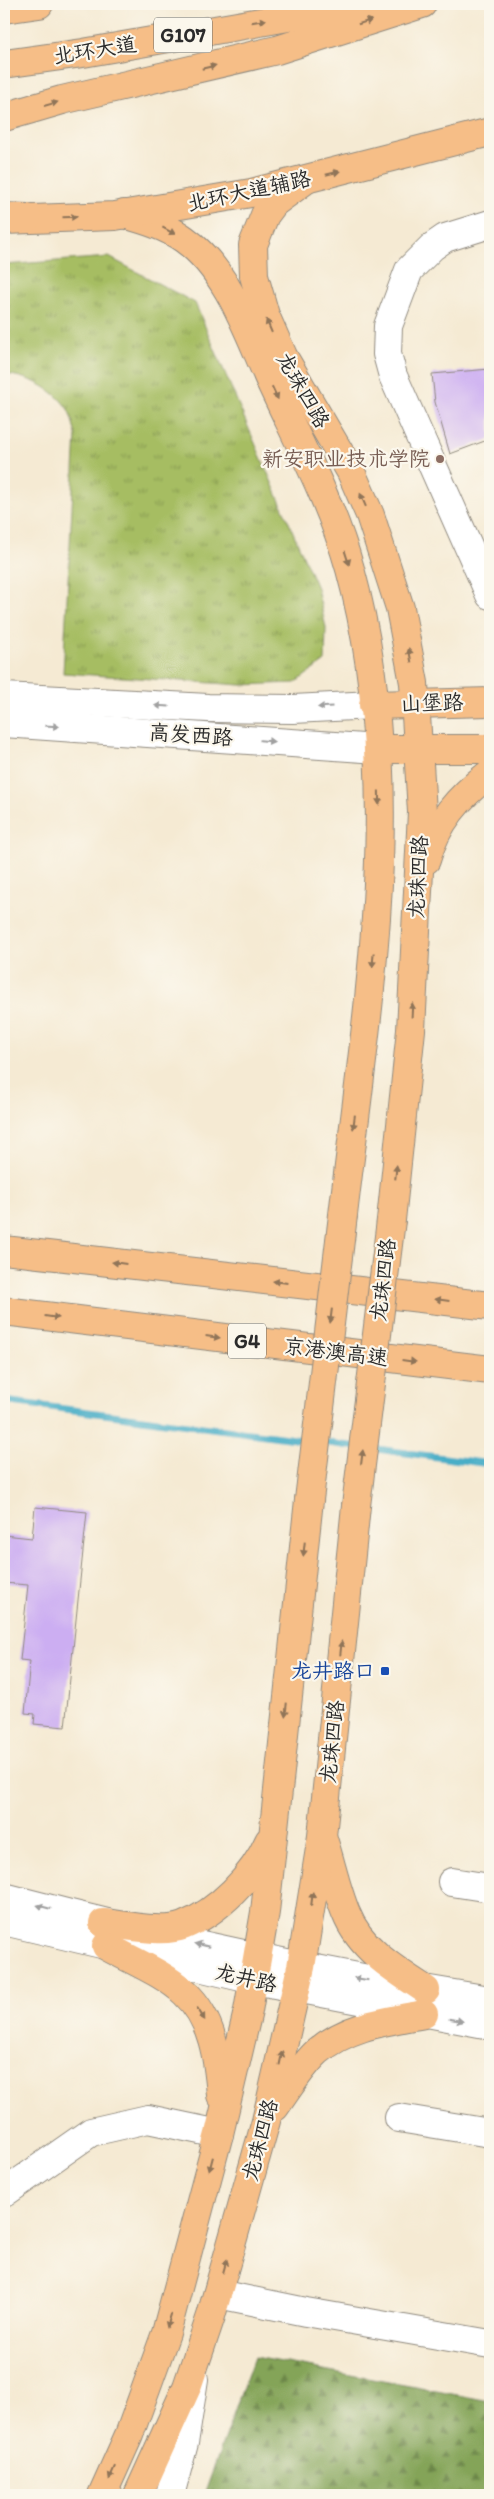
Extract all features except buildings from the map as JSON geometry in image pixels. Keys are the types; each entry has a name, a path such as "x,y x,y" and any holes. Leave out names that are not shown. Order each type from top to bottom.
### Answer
{"main road":[{"path":"4,9 39,4"},
{"name":"北环大道","path":"4,64 83,53 363,4"},
{"path":"4,117 62,100 277,50 422,4"},
{"name":"北环大道辅路","path":"12,219 124,214 251,194 490,132"},
{"name":"龙珠四路","path":"138,2495 166,2436 196,2363 218,2294 266,2121 298,1978 322,1836 356,1506 391,1220 411,1030 422,801 410,657 400,608 370,516 351,472 283,356 264,315 256,285 253,245 259,227 274,203 304,180"},
{"name":"龙珠四路","path":"102,2495 132,2426 166,2333 219,2134 256,1969 373,961 379,865 378,749 374,705 358,598 340,538 233,300 208,262 184,239 155,224 124,214"},
{"name":"山堡路","path":"374,705 490,702"},
{"path":"378,749 490,749"},
{"path":"417,892 431,842 445,815 464,793 490,773"},
{"path":"4,1250 490,1306"},
{"name":"京港澳高速","path":"4,1311 490,1370"},
{"path":"104,1934 182,1926 213,1908 236,1889 255,1867 268,1843 275,1818"},
{"path":"266,2121 307,2064 317,2053 334,2040 354,2029 425,2002 377,1957 347,1916 322,1836"},
{"path":"104,1934 185,1993 203,2014 216,2051 219,2071 221,2098 219,2134"}],"street":[{"path":"490,224 445,238 419,257 409,270 388,326 386,340 387,354 394,376 490,595"},
{"name":"高发西路","path":"4,697 208,708 293,709 374,705"},
{"name":"高发西路","path":"4,723 378,749"},
{"path":"452,1882 490,1888"},
{"name":"龙井路","path":"4,1897 104,1934"},
{"name":"龙井路","path":"4,1921 104,1934 298,1978 425,2002 490,2026"},
{"name":"龙井路","path":"425,2002 490,2000"},
{"path":"4,2193 91,2132 148,2118 219,2134"},
{"path":"399,2118 490,2133"},
{"path":"218,2294 306,2312 490,2344"},
{"path":"170,2495 191,2406 196,2363"}],"green space":[{"path":"109,257 195,303 317,588 326,628 325,661 295,683 241,685 63,673 76,434 69,411 54,394 39,384 4,374 4,265"},
{"path":"254,2357 490,2401 490,2495 204,2495"}],"waterway":[{"path":"4,1401 311,1441"},
{"path":"322,1442 358,1447"},
{"path":"369,1448 490,1464"}],"place":[{"name":"新安职业技术学院","path":"440,459"},
{"name":"龙井路口","path":"385,1671"}]}
